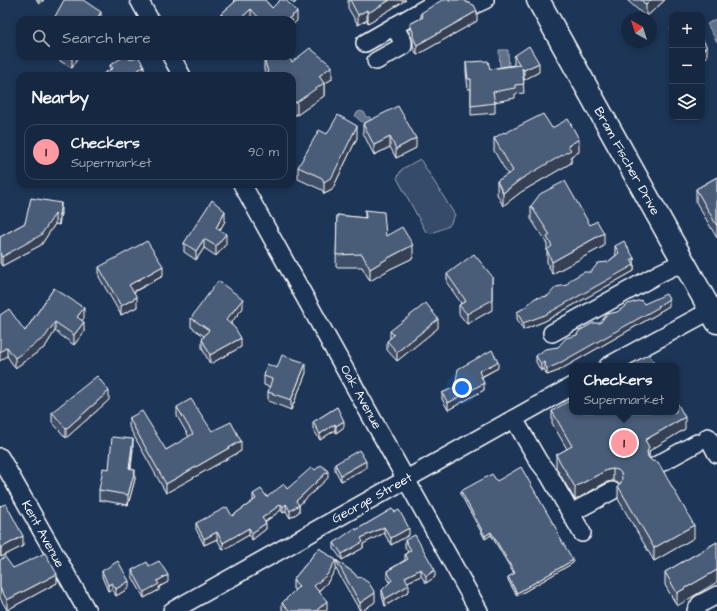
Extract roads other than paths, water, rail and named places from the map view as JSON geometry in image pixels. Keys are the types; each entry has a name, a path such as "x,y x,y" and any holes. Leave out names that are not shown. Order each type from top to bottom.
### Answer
{"main road":[{"name":"Bram Fischer Drive","path":"538,0 683,262 715,313"}],"street":[{"path":"139,0 148,16"},
{"path":"470,0 472,4 475,5 485,0"},
{"path":"365,43 431,2"},
{"path":"376,62 403,46 403,42 394,26"},
{"path":"172,60 180,72"},
{"name":"Oak Avenue","path":"244,188 479,611"},
{"path":"552,333 660,272 683,262"},
{"path":"614,363 715,313"},
{"name":"George Street","path":"172,611 569,388"},
{"path":"518,416 539,462 549,475 582,533"},
{"path":"657,465 710,441 717,454"},
{"name":"Kent Avenue","path":"0,457 87,611"},
{"path":"571,513 612,491"},
{"path":"696,611 700,604 717,595"}],"place":[{"name":"Checkers","path":"624,443"}]}
